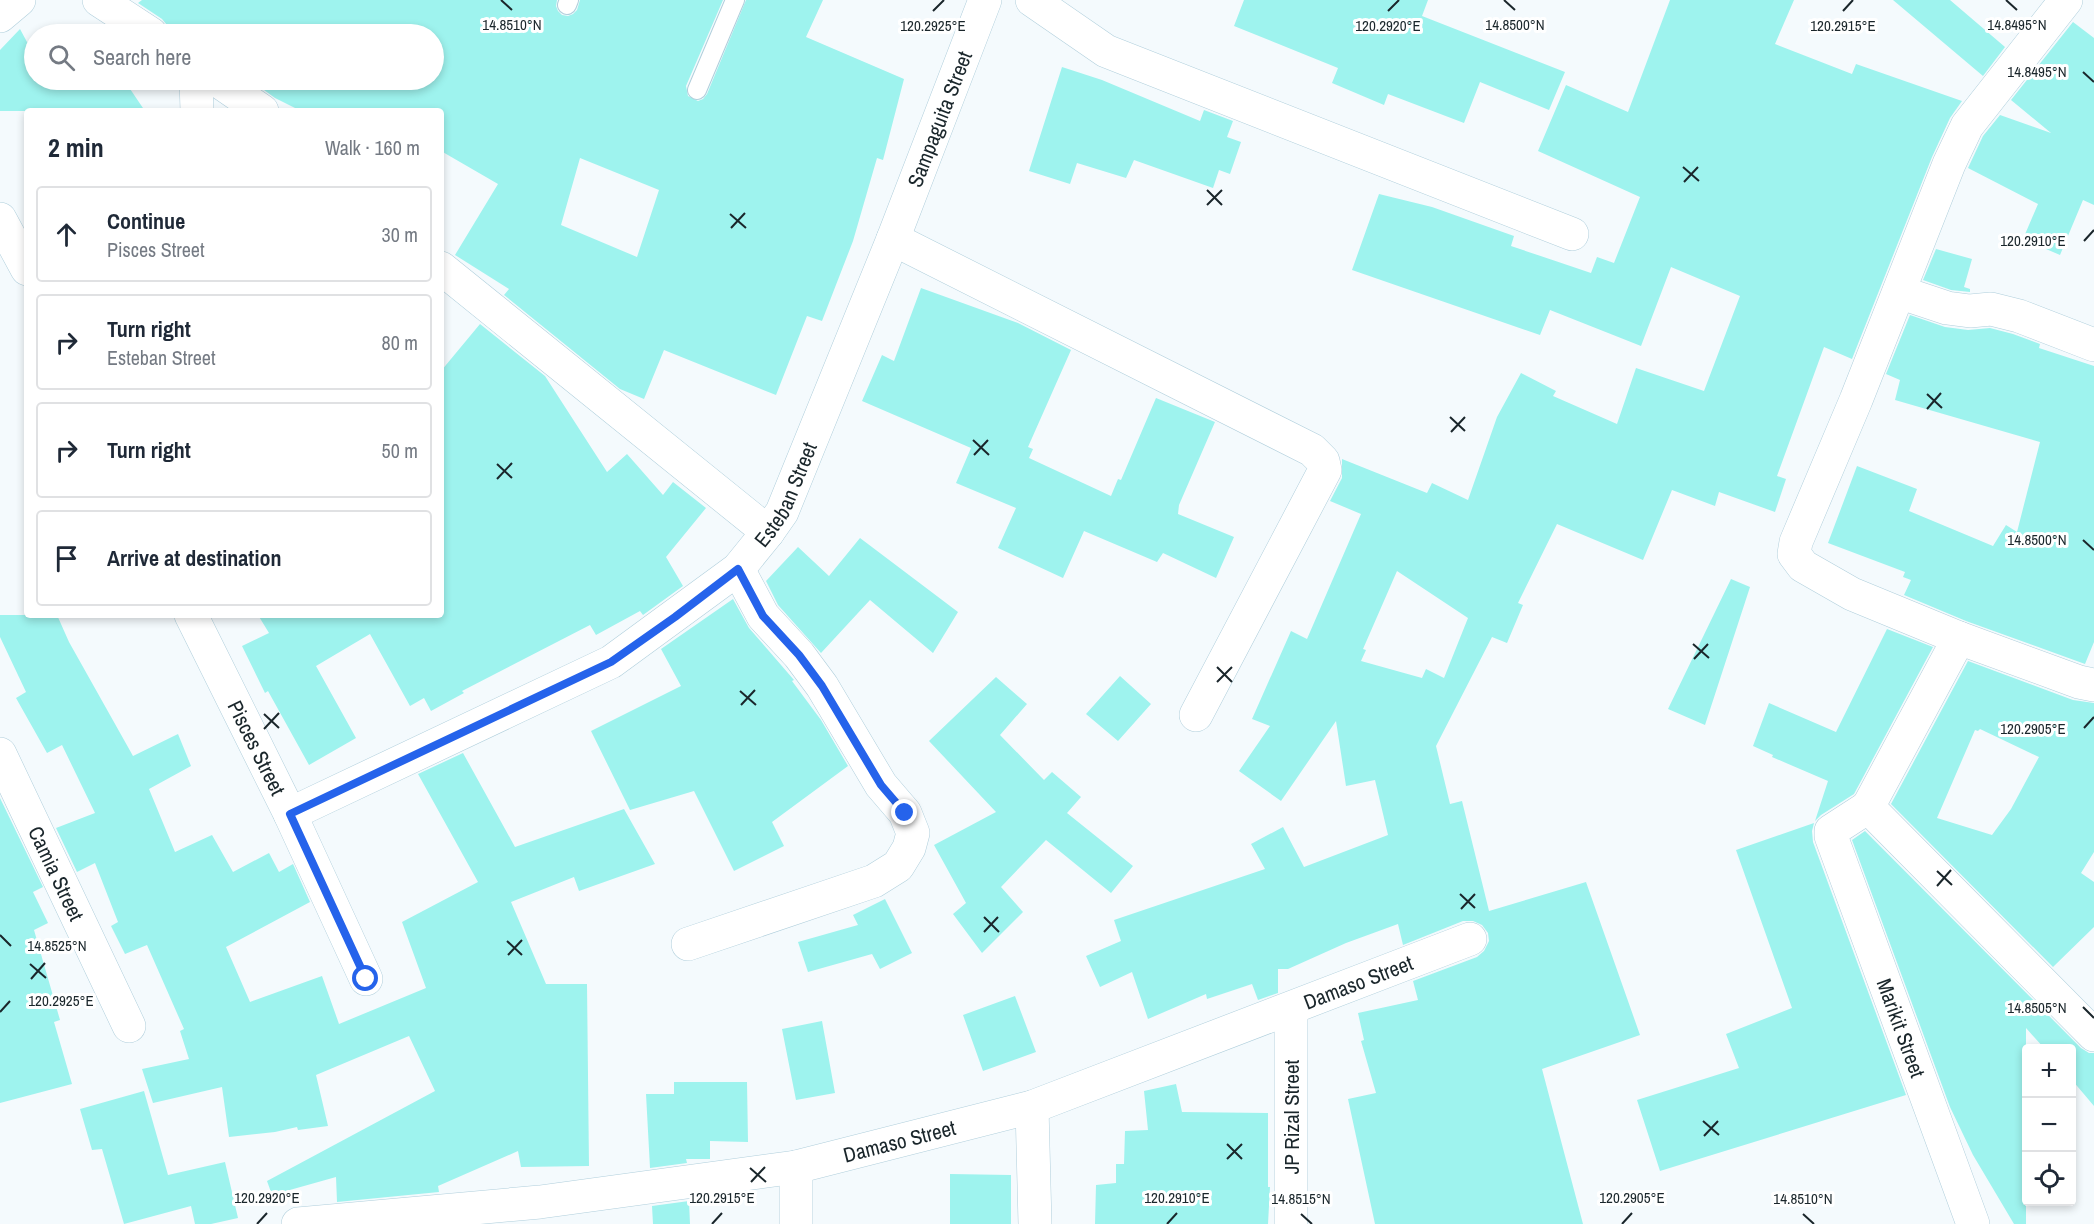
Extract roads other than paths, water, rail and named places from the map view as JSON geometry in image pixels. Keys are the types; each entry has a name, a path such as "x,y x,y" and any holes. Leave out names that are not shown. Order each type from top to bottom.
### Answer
{"street":[{"path":"0,16 19,0"},
{"path":"99,0 136,24"},
{"name":"Sampaguita Street","path":"893,239 985,0"},
{"path":"1032,0 1106,51 1572,234"},
{"path":"2066,0 1967,126 1949,165 1796,542 1794,554 1803,567 1852,594 1959,638 2079,682 2094,685"},
{"path":"196,90 196,108"},
{"path":"232,90 258,108"},
{"path":"0,219 24,263"},
{"path":"893,239 1312,450 1323,460 1325,470 1196,715"},
{"name":"Esteban Street","path":"290,814 611,662 738,569 782,512 893,239"},
{"path":"444,270 768,532"},
{"path":"1899,292 1947,308 1991,309 2019,316 2094,345"},
{"path":"688,944 874,881 898,866 909,848 913,833 905,813 881,785 822,686 799,655 763,616 738,569"},
{"name":"Pisces Street","path":"192,618 290,814 366,979"},
{"path":"1959,638 1868,807 2094,1035"},
{"name":"Camia Street","path":"0,754 129,1026"},
{"name":"Marikit Street","path":"1868,807 1831,831 1831,836 1973,1224"},
{"name":"Damaso Street","path":"311,1223 540,1213 796,1167 1032,1107 1470,939"},
{"name":"JP Rizal Street","path":"1291,1009 1291,1224"},
{"path":"1032,1107 1035,1224"},
{"path":"796,1167 796,1224"}],"lane":[{"path":"698,90 735,0"}]}
